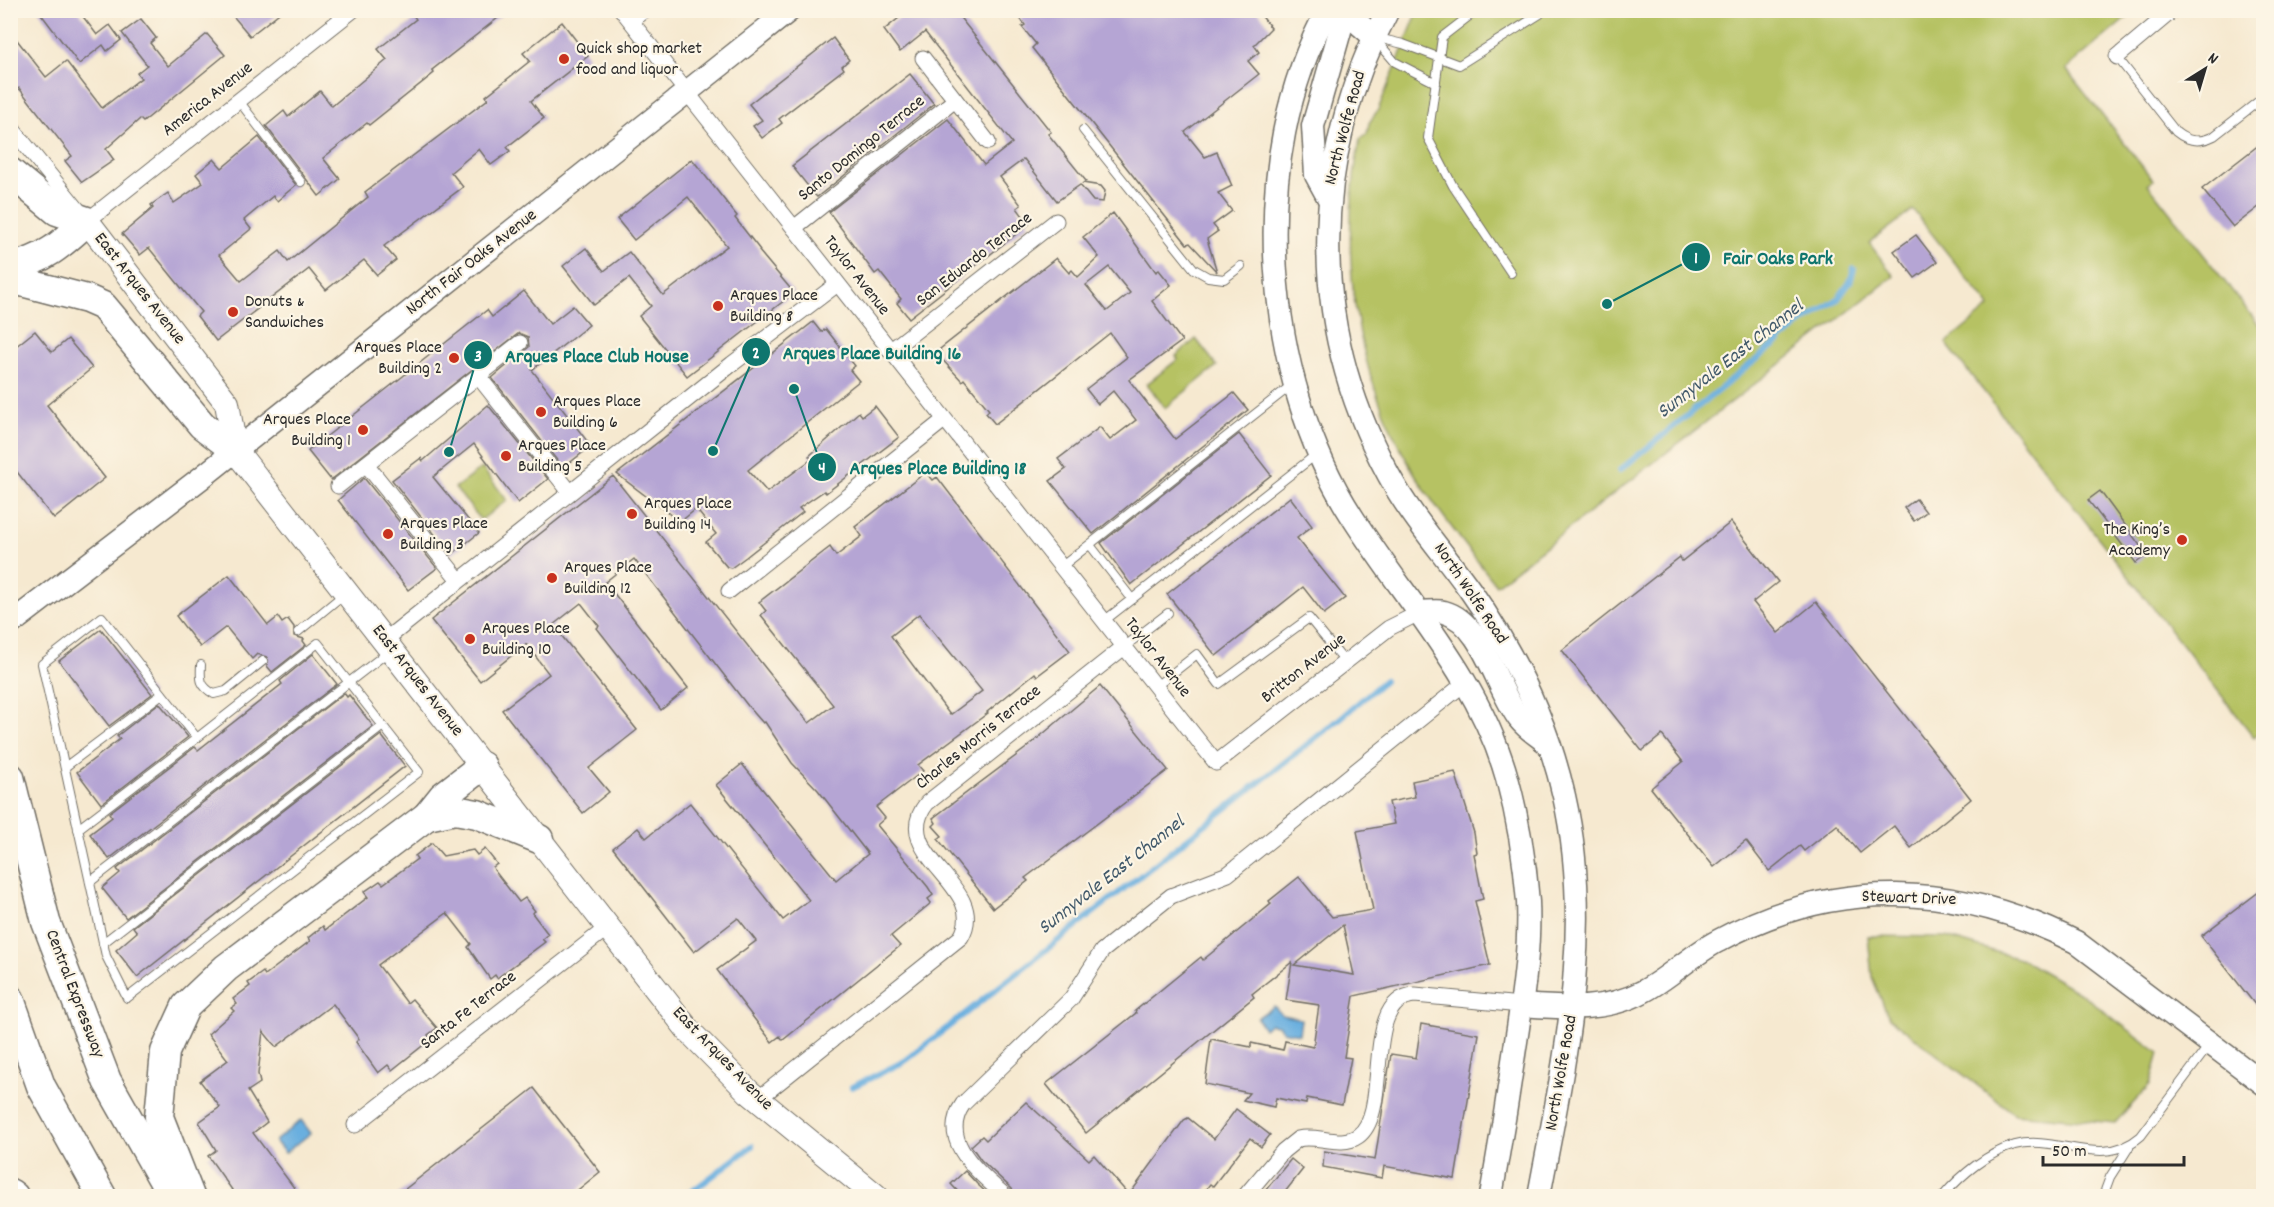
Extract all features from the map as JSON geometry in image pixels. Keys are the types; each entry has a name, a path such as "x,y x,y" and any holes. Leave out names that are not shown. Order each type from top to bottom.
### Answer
{"highway":[{"path":"10,172 57,211 87,221 61,246 44,257 10,267"},
{"path":"10,279 87,298 103,306 202,425 235,450"},
{"path":"190,1197 159,1117 165,1052 186,1006 226,968 427,816 443,796 482,766"},
{"name":"Central Expressway","path":"10,777 46,922 107,1081 172,1197"},
{"path":"427,816 455,810 477,814 539,839"},
{"path":"10,999 41,1086 102,1197"},
{"path":"10,1193 14,1197"}],"main road":[{"name":"North Fair Oaks Avenue","path":"10,624 235,450 790,10"},
{"path":"1328,10 1315,32 1297,84 1285,131 1278,184 1276,265 1286,348 1295,383 1319,452 1351,515 1421,612 1466,682 1495,743 1507,779 1521,845 1528,902 1527,956 1491,1197"},
{"path":"1328,197 1316,175 1313,126 1340,31 1336,10"},
{"path":"1343,10 1374,37"},
{"name":"North Wolfe Road","path":"1388,10 1374,37 1353,93 1328,197 1328,271 1336,336 1365,427 1397,489 1503,638 1526,684 1549,745 1564,795 1574,850 1579,920 1574,1008 1539,1197"},
{"name":"East Arques Avenue","path":"87,221 227,404 235,450 348,591 689,1031 758,1099 876,1197"},
{"path":"1421,612 1443,611 1467,627 1494,670 1521,722 1549,745"},
{"name":"Stewart Drive","path":"1521,1005 1574,1008 1619,1002 1643,992 1716,942 1784,911 1838,898 1892,895 1944,897 1998,909 2041,924 2076,942 2264,1084"}],"street":[{"name":"America Avenue","path":"87,221 353,10"},
{"name":"Taylor Avenue","path":"622,10 794,228 836,285 1216,764"},
{"path":"2117,57 2173,10"},
{"path":"923,58 988,142"},
{"name":"Santo Domingo Terrace","path":"794,228 955,100"},
{"name":"East Arques Avenue","path":"10,126 87,221"},
{"name":"San Eduardo Terrace","path":"890,351 1056,221"},
{"path":"388,644 459,580 836,285"},
{"path":"338,486 519,343"},
{"path":"478,376 570,492"},
{"path":"729,591 944,420"},
{"path":"366,464 459,580"},
{"name":"Britton Avenue","path":"1216,764 1389,628 1421,612"},
{"name":"Charles Morris Terrace","path":"758,1099 961,937 966,924 966,910 959,895 924,849 918,836 920,812 927,803 1124,647"},
{"path":"1005,1197 959,1147 953,1128 963,1104 1071,999 1102,951 1171,896 1228,874 1466,682"},
{"name":"Santa Fe Terrace","path":"355,1125 608,928"},
{"path":"1245,1197 1283,1152 1298,1139 1349,1140 1364,1129 1371,1111 1388,1016 1396,1000 1405,995 1415,995 1521,1005"}],"lane":[{"path":"632,24 650,10"},
{"path":"1477,10 1442,37 1428,138 1454,186 1511,273"},
{"path":"1374,37 1403,44 1459,65 1540,14 1541,10"},
{"path":"1374,37 1395,62 1436,83"},
{"path":"2117,57 2176,132 2185,139 2204,141 2214,136 2264,97"},
{"path":"239,100 301,182"},
{"path":"1083,130 1194,269 1208,277 1224,279 1241,266"},
{"path":"1061,567 1295,383"},
{"path":"1104,621 1319,452"},
{"path":"1090,545 1132,599"},
{"path":"298,632 348,591"},
{"path":"1124,647 1168,613"},
{"path":"78,829 197,738 318,643 419,772 127,998 106,956 90,882 78,829 42,664 102,617 197,738"},
{"path":"1155,687 1197,654 1219,684 1309,618 1345,662"},
{"path":"90,882 349,682 388,644"},
{"path":"201,665 200,680 205,689 214,694 225,691 263,661"},
{"path":"65,768 162,694"},
{"path":"103,943 383,726"},
{"path":"2103,1197 2110,1177 2128,1147 2141,1136 2211,1043"},
{"path":"1947,1195 1982,1161 2016,1145 2092,1151 2128,1147"}],"green space":[{"path":"1418,11 2135,11 2066,69 2153,180 2148,184 2263,330 2263,730 2254,737 1946,343 1990,307 1913,210 1869,243 1894,276 1496,585 1432,500 1413,471 1393,433 1376,393 1364,352 1356,310 1351,267 1351,224 1360,139 1367,134 1369,123 1378,110"},
{"path":"1196,339 1217,366 1165,408 1147,384 1178,359 1176,356"},
{"path":"482,468 507,500 481,520 455,488"},
{"path":"1868,936 1946,937 2023,960 2080,993 2159,1053 2150,1085 2115,1123 2015,1114 1889,1018 1872,977"}],"water":[{"path":"1274,1006 1282,1015 1301,1019 1299,1034 1282,1031 1278,1025 1270,1024 1264,1029 1257,1018"},
{"path":"301,1120 311,1133 285,1153 275,1141"}],"building":[{"path":"38,10 78,10 97,35 110,25 121,40 107,51 103,45 79,64"},
{"path":"228,10 283,10 250,36"},
{"path":"409,10 508,10 432,70 434,73 369,125 367,123 323,158 340,179 319,196 266,126 284,111 288,117 320,91 332,106 387,60 378,49 416,19"},
{"path":"909,10 954,10 1051,132 1048,134 1086,181 1083,183 1101,186 1105,191 1103,202 1093,201 1080,185 1057,201 1024,159 1000,177 1021,205 1017,208 1029,224 909,318 897,303 901,299 879,271 875,274 829,212 948,119 984,165 1012,143 925,32 900,52 884,30"},
{"path":"1029,10 1257,10 1271,28 1254,45 1259,52 1248,61 1259,74 1185,132 1205,157 1217,152 1232,186 1218,193 1232,211 1213,225 1218,231 1207,239 1217,272 1190,243 1187,244 1032,48 1036,44 1022,27 1025,25 1020,18"},
{"path":"141,19 156,38 150,43 168,66 207,34 225,55 143,122 140,119 106,149 114,160 82,182 65,161 72,156 19,88 10,95 10,31 46,77 66,61 102,108 141,78 137,73 147,65 122,33"},
{"path":"562,22 588,56 531,101 544,118 507,147 510,151 491,165 479,149 451,172 463,187 384,246 396,260 377,275 364,260 326,290 309,269 216,341 197,316 201,312 149,248 140,255 122,234 153,208 151,205 168,193 174,203 203,183 196,174 214,159 222,168 259,137 296,185 277,201 273,196 244,220 251,229 219,255 241,281 280,251 288,262 368,197 365,192 488,99 486,96 530,61 523,53"},
{"path":"833,38 849,60 842,66 844,69 779,119 782,123 762,138 753,126 762,120 749,104"},
{"path":"910,74 934,104 817,197 792,166"},
{"path":"2264,141 2264,203 2233,227 2202,189"},
{"path":"692,159 737,216 735,218 759,251 794,293 687,376 639,316 651,306 629,278 594,305 563,266 586,248 604,271 629,252 663,295 727,246 688,197 634,240 617,219"},
{"path":"1113,213 1156,272 1159,270 1171,285 1152,301 1182,341 1129,380 1175,439 1234,393 1248,410 1093,534 1050,481 1066,469 1058,459 1100,427 1110,440 1136,420 1113,391 1098,404 1086,389 1127,357 1110,333 995,424 986,413 989,410 964,379 962,381 938,355 941,352 940,349 1056,258 1069,273 1072,270 1078,277 1099,257 1083,237","holes":["1109,267 1130,293 1107,311 1086,285"]},
{"path":"1916,235 1937,262 1915,278 1894,251"},
{"path":"524,291 550,324 573,306 589,325 532,370 591,446 563,468 492,378 529,347 528,337 519,333 331,480 308,451 487,310 492,317"},
{"path":"813,322 821,332 826,329 855,366 850,370 859,381 748,470 767,492 812,459 809,456 859,412 862,416 875,406 899,437 826,493 824,491 799,508 803,512 731,568 727,567 706,542 716,534 696,509 680,522 617,474"},
{"path":"35,331 52,352 68,339 92,368 47,405 105,478 54,519 10,463 10,351"},
{"path":"488,405 548,479 518,503 474,444 433,477 479,533 451,555 392,480 421,458 423,461"},
{"path":"1239,434 1271,475 1131,585 1101,543"},
{"path":"926,472 933,480 937,477 1070,651 1037,676 1035,673 988,713 918,765 923,771 876,807 885,818 877,825 928,887 933,895 928,899 931,903 891,936 900,946 783,1040 780,1036 772,1042 717,970 756,941 738,918 694,952 613,848 638,828 646,838 690,803 783,920 809,900 716,785 742,764 836,880 868,854 818,790 792,763 765,722 763,723 748,706 634,559 605,582 688,688 661,710 597,628 599,626 581,603 553,625 637,730 589,768 609,792 583,813 502,710 549,674 526,644 480,681 431,620 613,476 809,723 833,705 761,615 766,611 759,602 830,547 836,556 862,536 855,527","holes":["919,614 982,691 950,715 891,636"]},
{"name":"Arques Place Building 3","path":"364,478 437,568 408,590 338,500"},
{"path":"2100,491 2147,555 2136,563 2088,500"},
{"path":"1290,497 1312,526 1297,538 1345,598 1324,614 1303,587 1216,656 1167,594"},
{"path":"1916,499 1926,512 1914,521 1904,508"},
{"path":"1731,522 1778,582 1753,602 1778,633 1816,602 1971,799 1911,848 1894,826 1860,853 1837,825 1804,851 1800,846 1769,871 1746,841 1714,867 1651,788 1683,762 1662,735 1642,751 1562,650 1680,557 1682,561"},
{"path":"229,575 268,625 278,617 282,623 288,619 294,627 294,636 304,639 306,645 272,672 267,666 267,657 257,654 252,659 226,627 200,647 176,616"},
{"path":"101,629 152,694 109,726 59,661"},
{"path":"313,654 337,684 109,859 90,834 112,817 109,813 195,747 198,750 282,684 280,681"},
{"path":"1100,686 1168,770 1025,878 1028,881 993,908 938,839 942,836 933,826 936,823 933,818 1025,749"},
{"path":"344,693 347,697 349,695 373,726 126,918 102,888 120,873 117,869"},
{"path":"159,703 188,737 101,804 77,772 120,739 117,736"},
{"path":"381,735 405,766 137,977 116,950 137,932 133,927"},
{"path":"1455,772 1474,833 1477,853 1474,854 1483,899 1475,901 1490,965 1354,996 1344,1057 1351,1058 1342,1105 1307,1098 1306,1104 1276,1098 1274,1107 1243,1100 1249,1093 1205,1084 1211,1039 1251,1047 1251,1043 1283,1050 1285,1041 1313,1047 1319,1005 1286,1000 1292,962 1252,994 1254,997 1086,1133 1046,1084 1136,1013 1135,1011 1201,957 1203,960 1271,904 1269,901 1299,877 1332,917 1373,910 1357,831 1394,824 1389,802 1415,797 1412,781","holes":["1343,925 1354,975 1294,965"]},
{"path":"432,843 443,856 473,850 477,855 485,849 497,864 493,867 494,870 519,902 525,898 535,911 532,913 548,934 542,939 545,942 497,978 495,975 490,979 468,947 471,944 447,913 378,965 407,1003 412,999 437,1028 428,1035 431,1039 392,1070 388,1065 378,1073 356,1042 359,1039 333,1004 276,1047 263,1031 258,1074 260,1083 248,1091 267,1122 253,1133 295,1189 284,1197 237,1197 208,1156 216,1150 199,1122 220,1107 200,1081 228,1060 208,1034 234,1011 231,1008 237,1004 233,999 250,986 248,983 263,972 265,975 310,941 308,938 323,926 325,930 368,897 364,892 380,881 383,884 417,859 415,856"},
{"path":"2264,888 2264,1016 2201,936"},
{"path":"1421,1024 1479,1034 1455,1179 1384,1166 1382,1178 1323,1167 1324,1151 1375,1160 1391,1054 1416,1058"},
{"path":"534,1088 600,1172 569,1197 395,1197"},
{"path":"1026,1102 1089,1160 1094,1155 1129,1195 1184,1120 1188,1118 1214,1139 1236,1109 1270,1135 1261,1147 1250,1138 1213,1186 1210,1184 1200,1197 1015,1197 1012,1189 981,1160 971,1146 982,1136 986,1140"},
{"path":"1291,1159 1303,1169 1281,1197 1260,1197"},
{"path":"965,1171 991,1197 963,1197 951,1184"}],"waterway":[{"name":"Sunnyvale East Channel","path":"1620,470 1799,325 1838,299 1850,282 1854,269"},
{"name":"Sunnyvale East Channel","path":"852,1087 905,1061 1337,721 1385,680"},
{"name":"Sunnyvale East Channel","path":"686,1196 752,1146"}],"place":[{"name":"Quick shop market food and liquor","path":"564,59"},
{"name":"Fair Oaks Park","path":"1607,304"},
{"name":"Arques Place Building 8","path":"718,306"},
{"name":"Donuts & Sandwiches","path":"233,312"},
{"name":"Arques Place Building 2","path":"454,358"},
{"name":"Arques Place Building 18","path":"794,389"},
{"name":"Arques Place Building 6","path":"541,412"},
{"name":"Arques Place Building 1","path":"363,430"},
{"name":"Arques Place Building 16","path":"713,451"},
{"name":"Arques Place Club House","path":"449,452"},
{"name":"Arques Place Building 5","path":"506,456"},
{"name":"Arques Place Building 14","path":"632,514"},
{"name":"Arques Place Building 3","path":"388,534"},
{"name":"The King’s Academy","path":"2182,540"},
{"name":"Arques Place Building 12","path":"552,578"},
{"name":"Arques Place Building 10","path":"470,639"}]}
